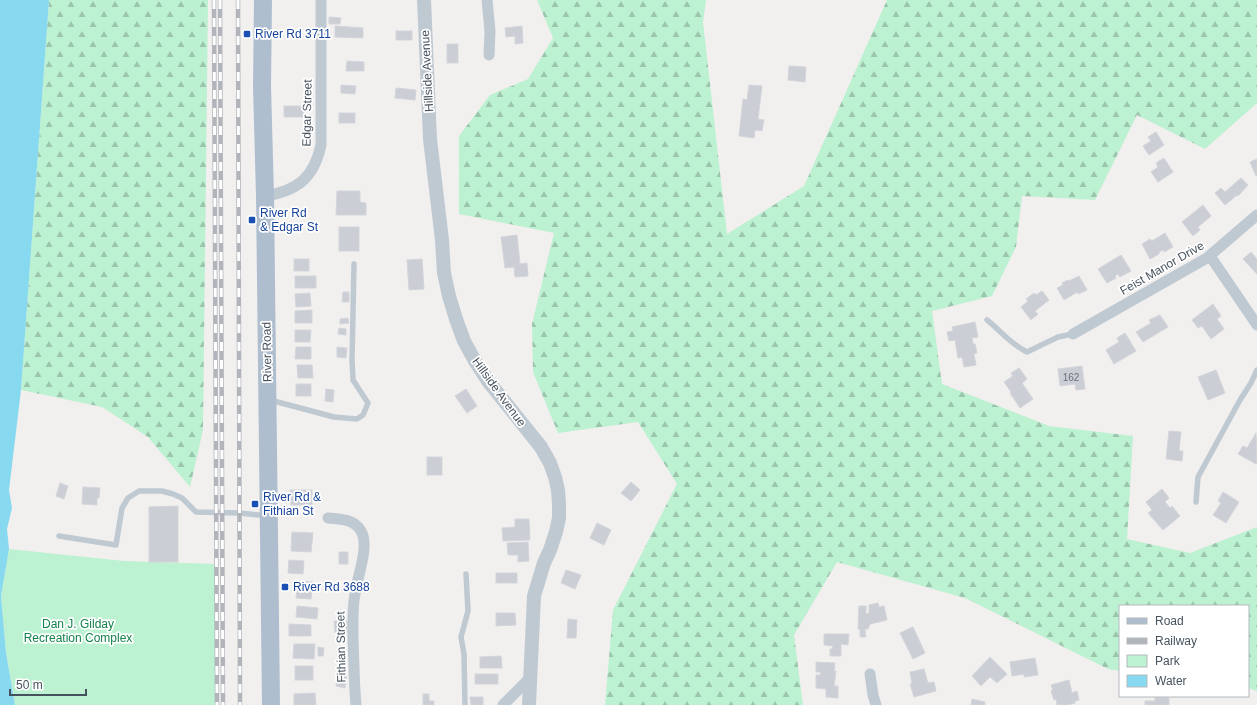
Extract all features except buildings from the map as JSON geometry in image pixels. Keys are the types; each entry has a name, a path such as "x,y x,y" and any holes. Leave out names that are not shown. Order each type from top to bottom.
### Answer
{"main road":[{"name":"River Road","path":"263,0 262,86 265,196 271,705"}],"street":[{"name":"Edgar Street","path":"265,196 279,194 297,185 310,172 319,155 321,145 321,0"},
{"name":"Hillside Avenue","path":"424,0 430,139 442,240 444,273 449,296 464,341 475,362 488,381 541,447 550,463 558,490 559,518 556,532 544,563 534,596 529,705"},
{"path":"487,0 490,31 489,55"},
{"name":"Feist Manor Drive","path":"1073,334 1210,256 1257,215"},
{"path":"1210,256 1257,325"},
{"name":"Fithian Street","path":"328,518 348,520 355,524 364,538 364,546 353,610 356,705"},
{"path":"870,674 876,705"},
{"path":"503,705 530,678"}],"lane":[{"path":"267,400 334,417 357,419 363,415 368,404 353,380 354,264"},
{"path":"987,320 1002,335 1027,352 1058,337 1073,334"},
{"path":"1196,502 1198,477 1257,370"},
{"path":"59,536 116,544 122,508 128,498 139,491 162,491 173,494 182,498 196,512 239,513 269,516"},
{"path":"465,705 464,654 461,637 468,612 466,574"}],"green space":[{"path":"49,0 208,0 203,430 190,487 148,437 102,407 21,390"},
{"path":"537,0 706,0 703,22 727,234 804,186 887,0 1257,0 1257,103 1205,149 1137,115 1095,200 1022,196 1016,247 992,296 932,311 942,384 1049,426 1133,436 1127,539 1190,553 1257,527 1257,691 1249,688 1249,605 1119,605 1119,671 1108,669 965,598 837,562 794,635 803,705 605,705 613,610 677,484 638,422 558,433 533,372 532,324 554,233 459,214 459,136 490,95 528,79 553,38"},
{"name":"Dan J. Gilday Recreation Complex","path":"9,549 124,561 216,564 217,705 15,705 6,653 1,596"}],"water":[{"path":"0,0 49,0 21,390 9,490 12,508 7,529 9,549 1,596 6,653 15,705 0,705"}],"railway":[{"path":"214,0 217,705"},
{"path":"220,0 223,705"},
{"path":"238,0 240,705"}],"place":[{"name":"River Rd 3711","path":"247,34"},
{"name":"River Rd & Edgar St","path":"252,220"},
{"name":"River Rd & Fithian St","path":"255,504"},
{"name":"River Rd 3688","path":"285,587"}]}
